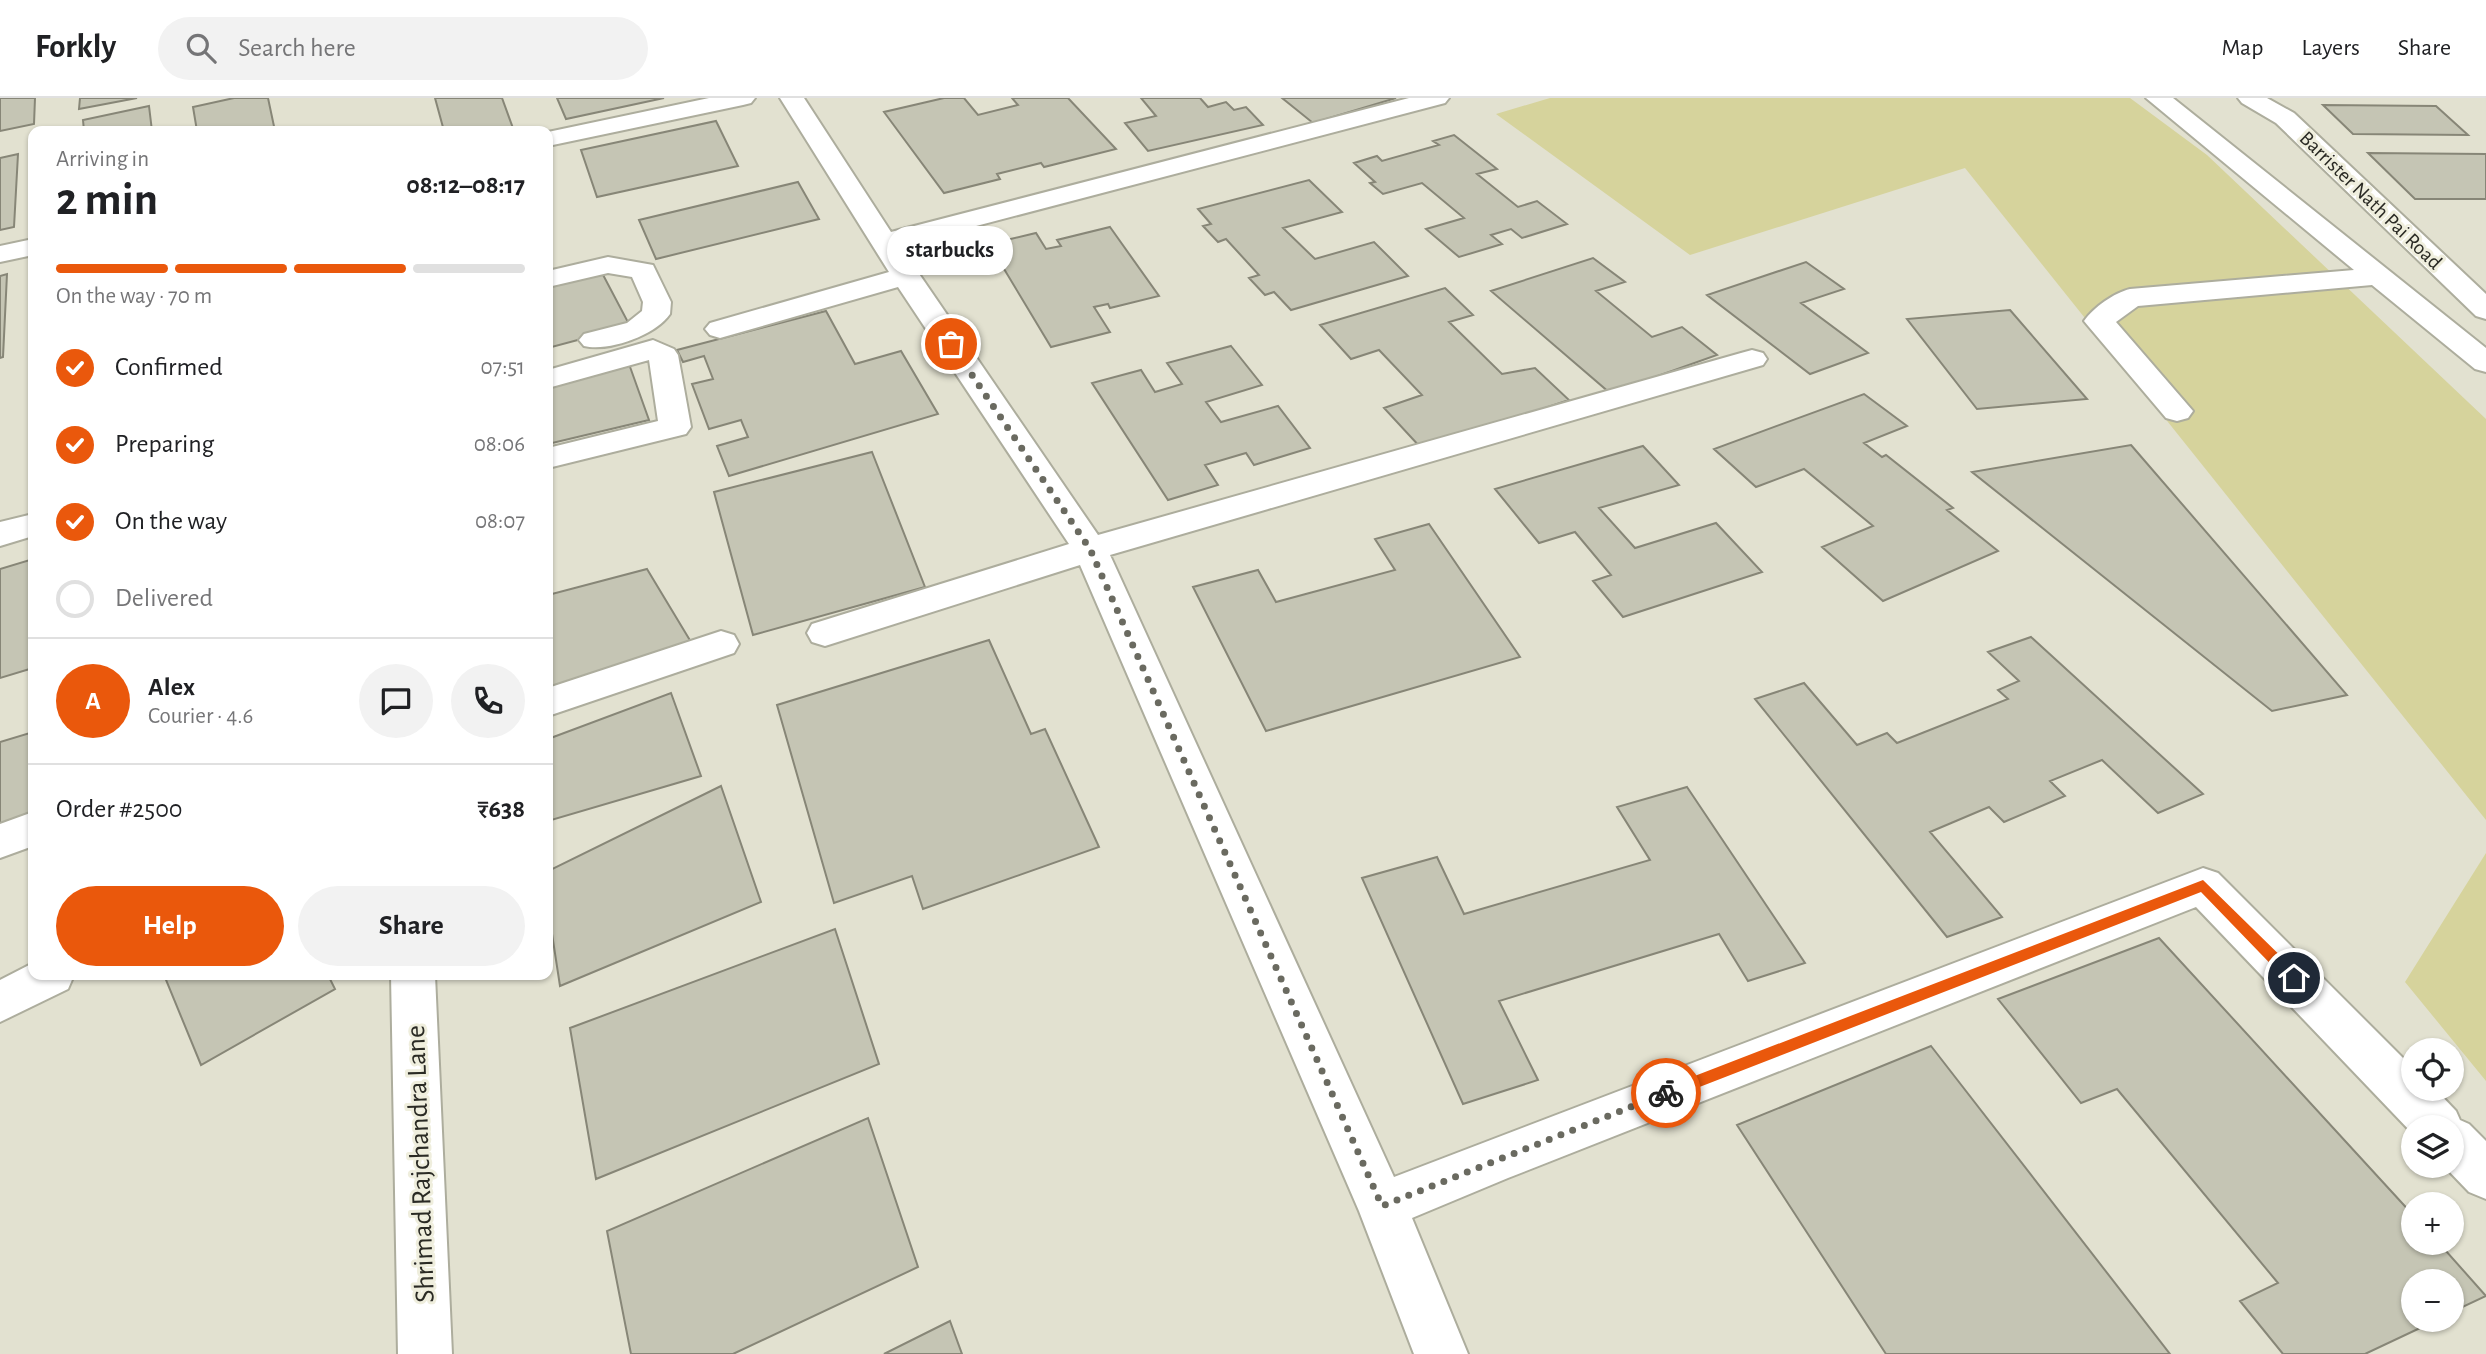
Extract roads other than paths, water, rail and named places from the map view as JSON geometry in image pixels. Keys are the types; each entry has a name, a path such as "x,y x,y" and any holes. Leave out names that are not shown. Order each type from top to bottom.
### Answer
{"street":[{"path":"553,138 743,98"},
{"path":"792,98 905,276 1090,549 1382,1206 1441,1354"},
{"path":"885,242 1437,98"},
{"path":"2158,98 2486,363"},
{"name":"Barrister Nath Pai Road","path":"2250,98 2284,118 2486,310"},
{"path":"0,254 28,248"},
{"path":"553,278 608,265 643,271 657,302 656,314 637,329 553,351"},
{"path":"720,329 905,276"},
{"path":"2176,411 2099,321 2130,298 2378,276"},
{"path":"553,378 653,349 663,355 675,427 553,457"},
{"path":"825,633 1090,549 1752,359"},
{"path":"0,534 28,526"},
{"path":"553,700 722,644"},
{"path":"0,841 28,831"},
{"path":"1382,1206 1496,1159 2203,886 2427,1115"},
{"path":"0,1002 42,980"},
{"name":"Shrimad Rajchandra Lane","path":"413,980 425,1354"},
{"path":"2464,1152 2486,1175"}],"place":[{"name":"starbucks","path":"951,344"}]}
